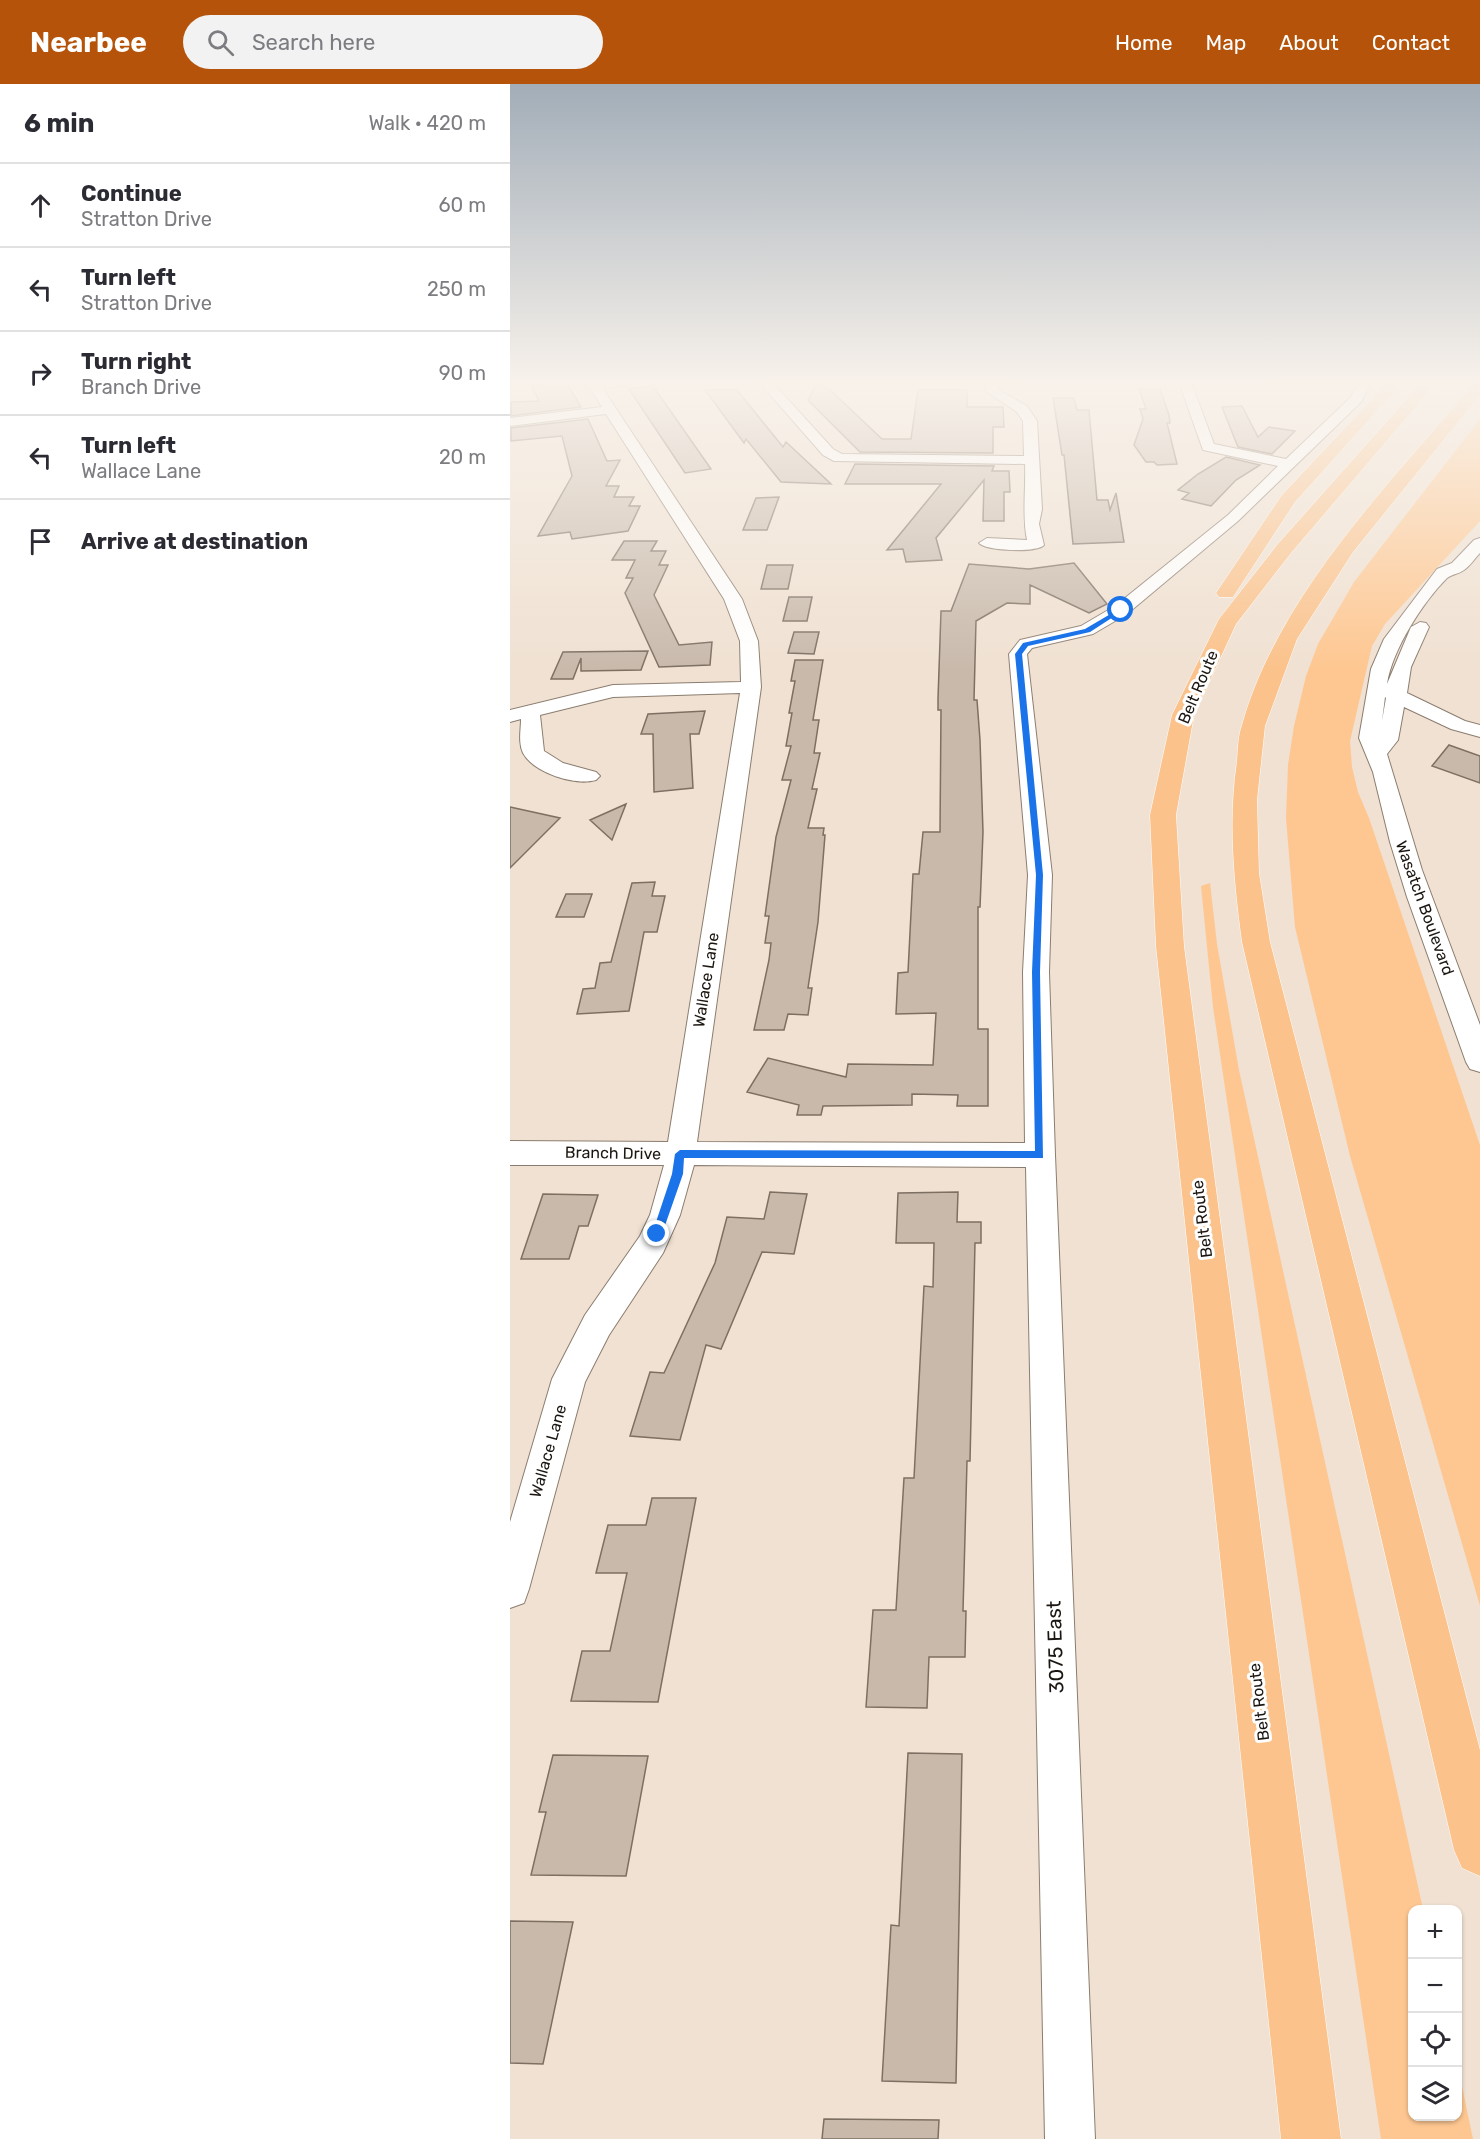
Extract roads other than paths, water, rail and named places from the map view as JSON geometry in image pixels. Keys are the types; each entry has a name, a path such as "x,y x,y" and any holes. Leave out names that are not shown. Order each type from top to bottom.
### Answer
{"highway":[{"path":"1183,715 1210,619 1261,537 1288,499 1307,478"},
{"name":"Belt Route","path":"1311,2139 1170,946 1163,815 1183,715 1226,622 1284,549 1346,478"},
{"path":"1404,478 1346,549 1286,639 1253,726 1244,800 1245,873 1256,942 1480,1850"}],"street":[{"name":"Wallace Lane","path":"510,1589 569,1379 597,1325 652,1244 665,1215 678,1174 751,687 749,641 733,599 654,478"},
{"path":"987,543 1036,544 1031,524 1034,509 1032,478"},
{"name":"3075 East","path":"1070,2139 1040,1155 1036,972 1040,875 1018,657 1028,634 1087,630 1105,622 1233,518 1274,478"},
{"name":"Wasatch Boulevard","path":"1480,543 1458,567 1443,573 1402,625 1386,653 1377,686 1369,738 1378,751 1386,790 1402,845 1480,1062"},
{"path":"1458,567 1480,571"},
{"name":"Wasatch Boulevard","path":"1378,751 1388,740 1402,668 1415,635 1460,577 1458,567"},
{"path":"1402,668 1421,696 1468,721 1475,729"},
{"path":"1377,686 1458,726 1475,729"},
{"path":"589,776 556,768 539,758 532,749 520,714 586,696 620,691 751,687"},
{"name":"Branch Drive","path":"510,1153 1040,1155"}]}
